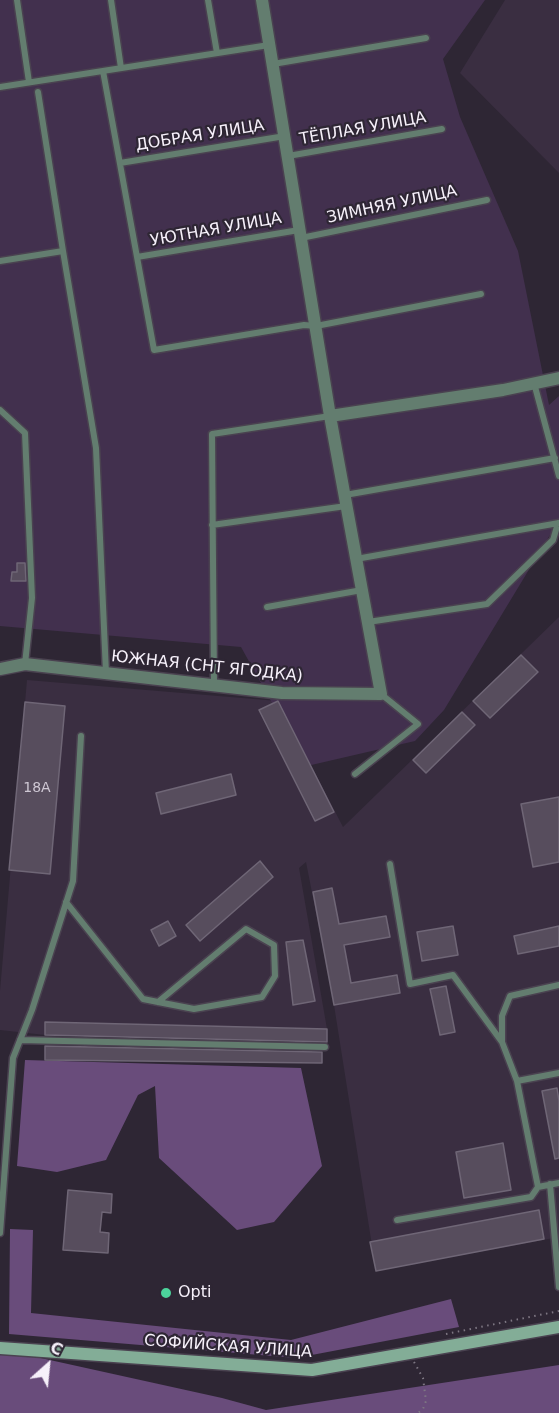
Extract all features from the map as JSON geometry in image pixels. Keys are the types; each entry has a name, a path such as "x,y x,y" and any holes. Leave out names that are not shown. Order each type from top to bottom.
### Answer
{"main road":[{"name":"СОФИЙСКАЯ УЛИЦА","path":"0,1348 312,1370 559,1327"}],"street":[{"path":"262,0 330,416 381,694"},
{"path":"330,416 503,390 559,378"},
{"name":"ЮЖНАЯ (СНТ ЯГОДКА)","path":"0,669 25,664 282,693 381,694"}],"lane":[{"path":"17,0 29,82"},
{"path":"111,0 121,68"},
{"path":"208,0 217,53"},
{"path":"273,64 426,38"},
{"path":"0,87 270,45"},
{"path":"103,71 154,350 304,325 316,326 481,294"},
{"path":"38,92 96,448 106,673"},
{"name":"ТЁПЛАЯ УЛИЦА","path":"288,156 442,129"},
{"name":"ДОБРАЯ УЛИЦА","path":"120,163 285,136"},
{"name":"ЗИМНЯЯ УЛИЦА","path":"301,234 488,200"},
{"name":"УЮТНАЯ УЛИЦА","path":"137,257 301,234"},
{"path":"0,261 63,251"},
{"path":"534,383 559,476"},
{"path":"0,410 25,434 32,598 25,664"},
{"path":"214,685 212,434 330,416"},
{"path":"212,525 345,501 555,458"},
{"path":"356,560 558,523 553,540 487,603 368,622"},
{"path":"267,607 362,590"},
{"path":"355,774 418,724 381,694"},
{"path":"0,1233 13,1058 33,1005 73,881 81,736"},
{"path":"390,864 410,984 453,975 502,1042 517,1081 538,1187"},
{"path":"66,902 143,999 158,1002 194,1009 262,997 275,976 274,945 246,929 158,1002"},
{"path":"502,1042 502,1016 510,996 559,985"},
{"path":"20,1040 325,1047"},
{"path":"517,1081 559,1073"},
{"path":"397,1220 531,1197 538,1187 559,1183"},
{"path":"550,1184 559,1287"}],"path":[{"path":"446,1334 559,1311"},
{"path":"406,1354 423,1378 426,1401 423,1409 418,1413"}],"shaded area":[{"path":"0,0 485,0 443,59 460,117 518,251 549,405 559,396 559,520 444,710 415,741 307,766 241,647 0,626"},
{"path":"505,0 559,0 559,173 460,73"},
{"path":"559,617 559,1237 376,1271 334,1005 306,862 299,868 327,1029 46,1022 45,1035 0,1030 0,991 27,680 278,701 343,827"},
{"path":"25,1060 301,1068 322,1166 274,1222 237,1230 159,1158 155,1086 138,1095 106,1160 57,1172 17,1166"},
{"path":"10,1229 33,1230 31,1313 291,1340 451,1299 459,1327 296,1358 9,1334"},
{"path":"0,1349 222,1398 266,1410 559,1365 559,1413 0,1413"}],"building":[{"path":"17,563 25,563 26,581 11,581 12,572 17,572"},
{"path":"521,655 538,672 490,718 473,701"},
{"path":"278,701 334,812 315,821 259,710"},
{"path":"25,702 65,706 50,874 9,870"},
{"path":"462,712 475,725 426,773 413,760"},
{"path":"231,774 236,795 161,814 156,793"},
{"path":"559,797 559,862 533,867 521,804"},
{"path":"260,861 273,877 200,941 186,925"},
{"path":"332,888 339,924 386,916 390,937 344,945 351,983 397,975 400,993 334,1005 313,892"},
{"path":"168,921 176,936 159,946 151,930"},
{"path":"453,926 458,955 422,961 417,932"},
{"path":"559,926 559,946 518,954 514,936"},
{"path":"303,940 315,1001 293,1005 286,942"},
{"path":"446,986 455,1032 440,1035 430,989"},
{"path":"45,1022 327,1029 327,1042 45,1035"},
{"path":"45,1046 322,1052 322,1063 45,1060"},
{"path":"557,1088 559,1158 555,1159 542,1091"},
{"path":"503,1143 511,1190 464,1198 456,1152"},
{"path":"68,1190 112,1194 111,1213 102,1212 100,1232 109,1233 108,1253 63,1250"},
{"path":"539,1210 544,1239 376,1271 370,1242"}],"place":[{"name":"Opti","path":"166,1293"}]}
